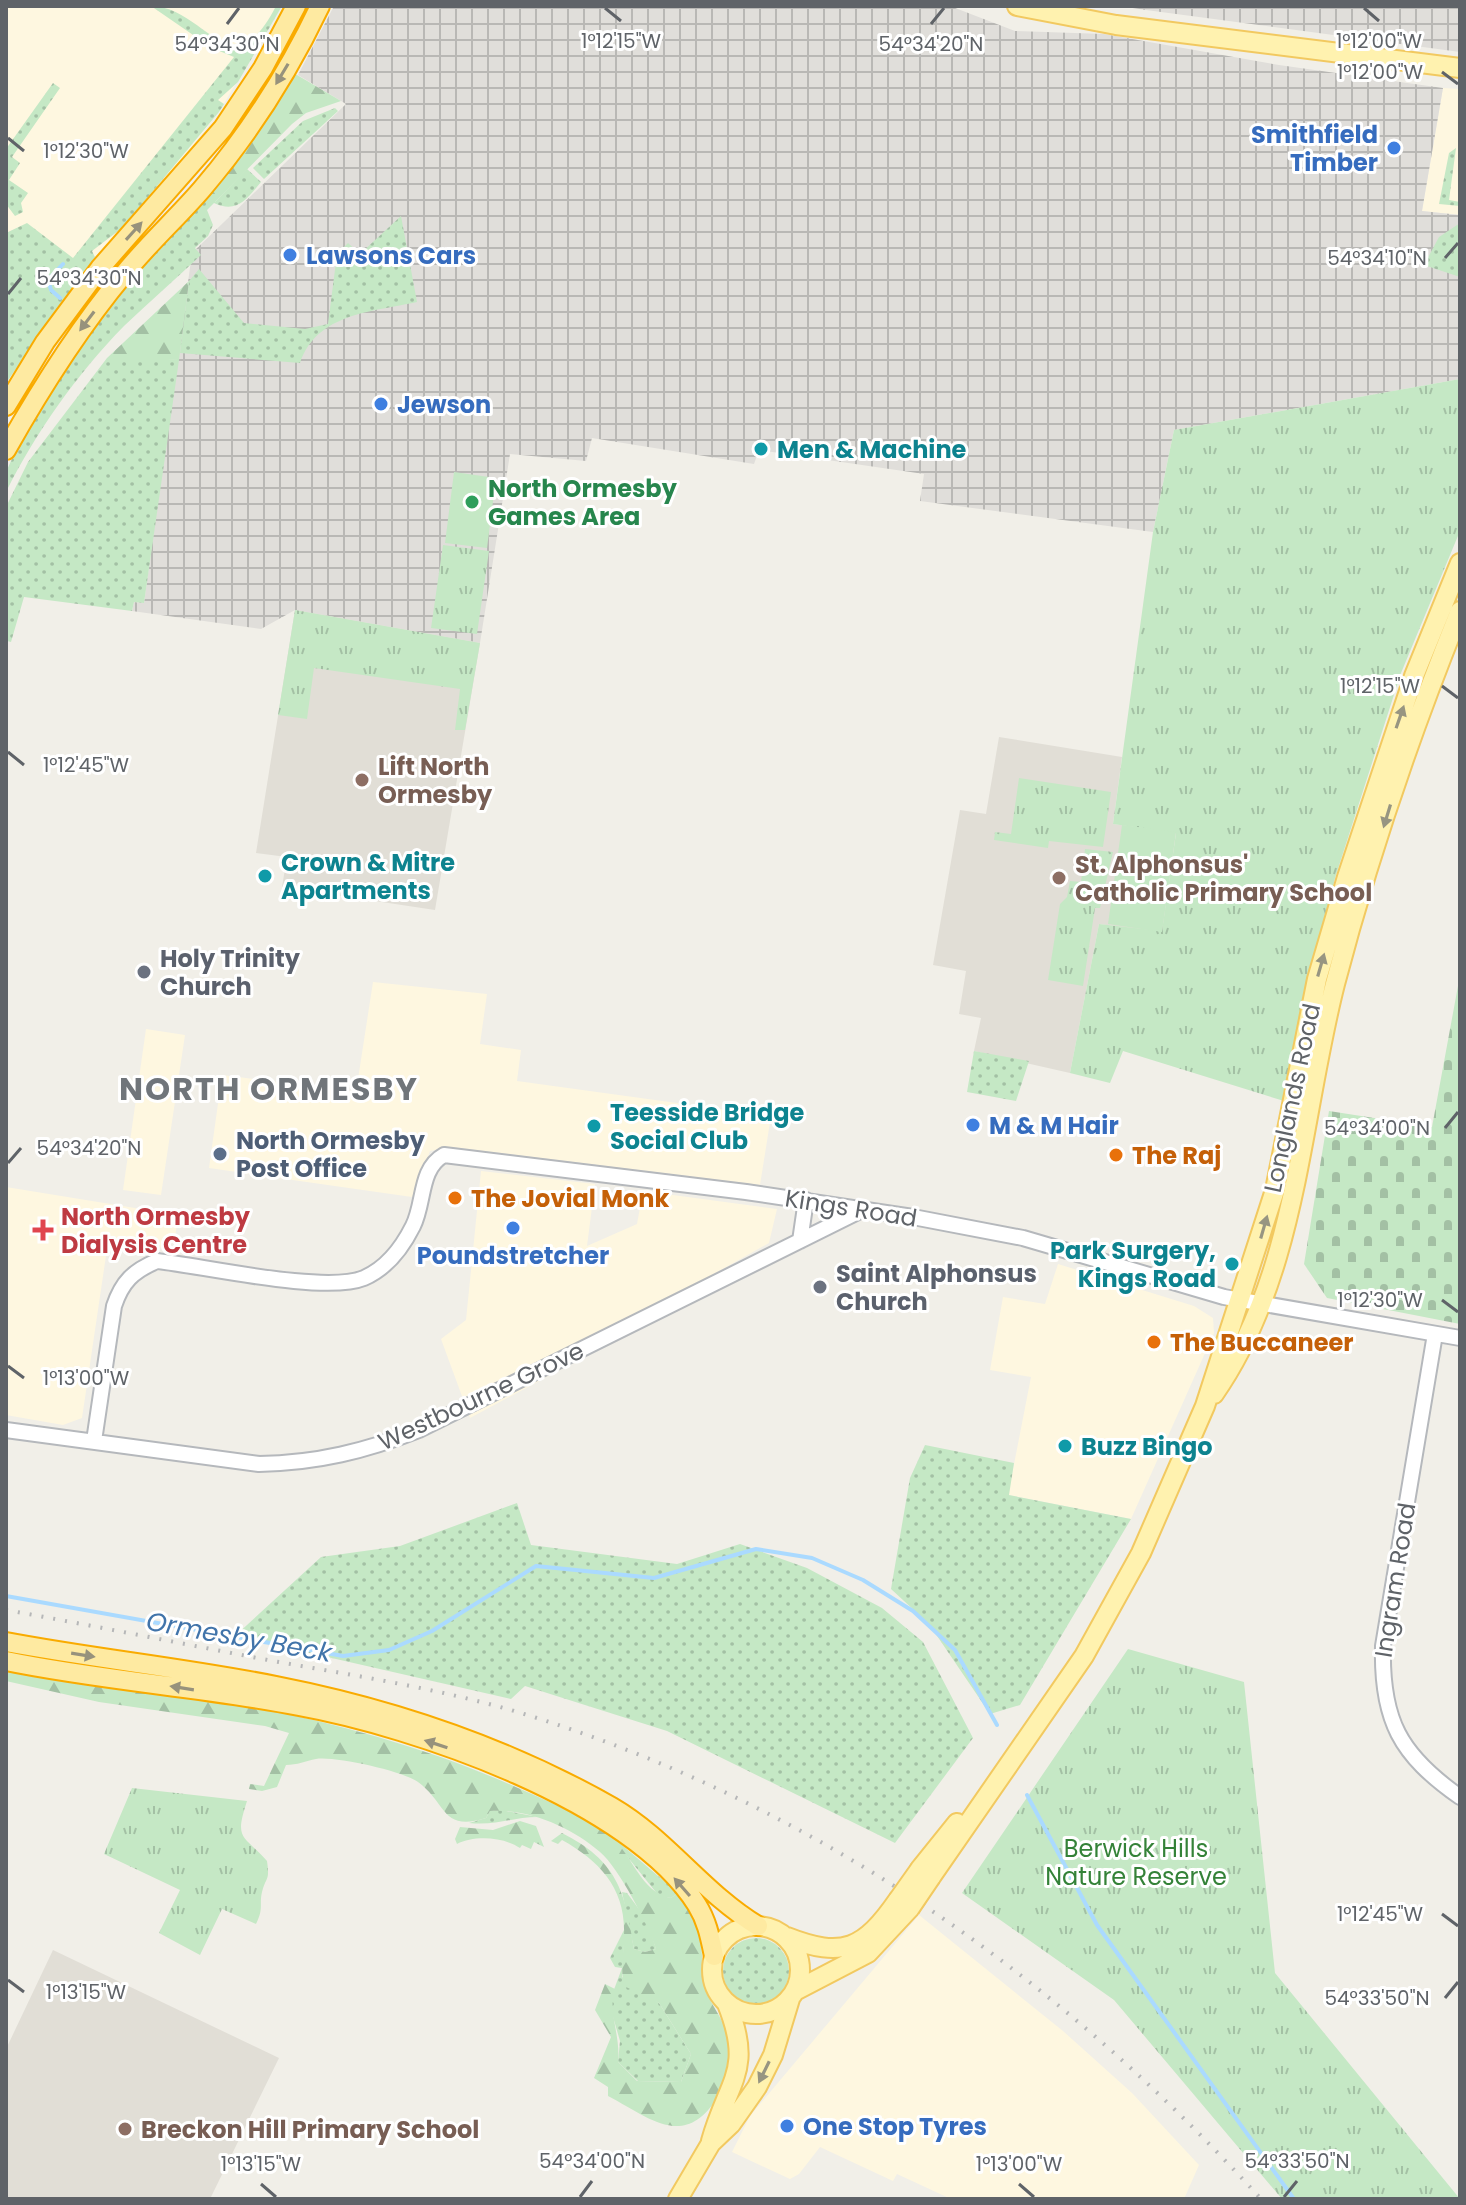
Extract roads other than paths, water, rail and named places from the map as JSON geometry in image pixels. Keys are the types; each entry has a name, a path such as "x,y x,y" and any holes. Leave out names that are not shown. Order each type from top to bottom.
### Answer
{"highway":[{"path":"6,406 45,342 100,268 223,128 263,68 296,6"},
{"path":"6,450 46,379 81,329 124,273 202,188 257,117 320,6"},
{"path":"6,1642 275,1685 371,1707 446,1730 617,1810 677,1858 721,1901 758,1926"},
{"path":"6,1661 301,1706 377,1725 482,1762 581,1807 624,1834 667,1870 697,1905 708,1925 714,1956"}],"main road":[{"path":"1017,6 1116,25 1460,68"},
{"name":"Longlands Road","path":"727,2004 743,2013 760,2015 777,2010 794,1994 868,1953 990,1790 1084,1656 1141,1553 1205,1406 1233,1367 1275,1190 1317,979 1347,877 1414,676 1460,563"},
{"name":"Longlands Road","path":"1250,1303 1302,1161 1335,985 1401,770 1460,611"},
{"name":"Longlands Road","path":"758,1926 828,1950 847,1948 870,1936 904,1904"},
{"path":"678,2199 711,2143 741,2059 741,2044 727,2004 713,1982 714,1956 731,1934 758,1926"},
{"path":"711,2143 731,2124 757,2087 773,2055 794,1994 800,1962 787,1937"}],"street":[{"name":"Kings Road","path":"94,1441 114,1306 120,1288 135,1270 157,1261 322,1283 366,1277 401,1249 415,1222 428,1170 436,1160 458,1155 806,1200 1023,1238 1250,1303 1460,1338"},
{"path":"800,1241 806,1200"},
{"name":"Westbourne Grove","path":"6,1430 259,1464 298,1463 364,1451 419,1430 863,1209"},
{"name":"Ingram Road","path":"1435,1334 1383,1646 1382,1683 1390,1718 1405,1749 1429,1776 1460,1797"}],"waterway":[{"path":"60,298 51,290 48,280 63,264"},
{"name":"Ormesby Beck","path":"6,1596 343,1656 389,1650 432,1631 536,1566 654,1578 756,1549 812,1558 863,1580 913,1611 955,1650 997,1725"},
{"path":"1027,1795 1097,1925 1294,2199"}],"railway":[{"path":"6,1610 393,1682 482,1702 620,1747 724,1792 824,1844 920,1903 1011,1968 1099,2040 1182,2117 1261,2199"}],"place":[{"name":"Smithfield Timber","path":"1394,148"},
{"name":"Lawsons Cars","path":"290,255"},
{"name":"Jewson","path":"381,404"},
{"name":"Men & Machine","path":"761,449"},
{"name":"North Ormesby Games Area","path":"472,502"},
{"name":"Lift North Ormesby","path":"362,780"},
{"name":"Crown & Mitre Apartments","path":"265,876"},
{"name":"St. Alphonsus' Catholic Primary School","path":"1059,878"},
{"name":"Holy Trinity Church","path":"144,972"},
{"name":"M & M Hair","path":"973,1125"},
{"name":"Teesside Bridge Social Club","path":"594,1126"},
{"name":"North Ormesby Post Office","path":"220,1154"},
{"name":"The Raj","path":"1116,1155"},
{"name":"The Jovial Monk","path":"455,1198"},
{"name":"Poundstretcher","path":"513,1228"},
{"name":"North Ormesby Dialysis Centre","path":"43,1230"},
{"name":"Park Surgery, Kings Road","path":"1232,1264"},
{"name":"Saint Alphonsus Church","path":"820,1287"},
{"name":"The Buccaneer","path":"1154,1342"},
{"name":"Buzz Bingo","path":"1065,1446"},
{"name":"One Stop Tyres","path":"787,2126"},
{"name":"Breckon Hill Primary School","path":"125,2129"}],"district":[{"name":"NORTH ORMESBY","path":"269,1088"}],"park label":[{"name":"Berwick Hills Nature Reserve","path":"1136,1862"}]}
